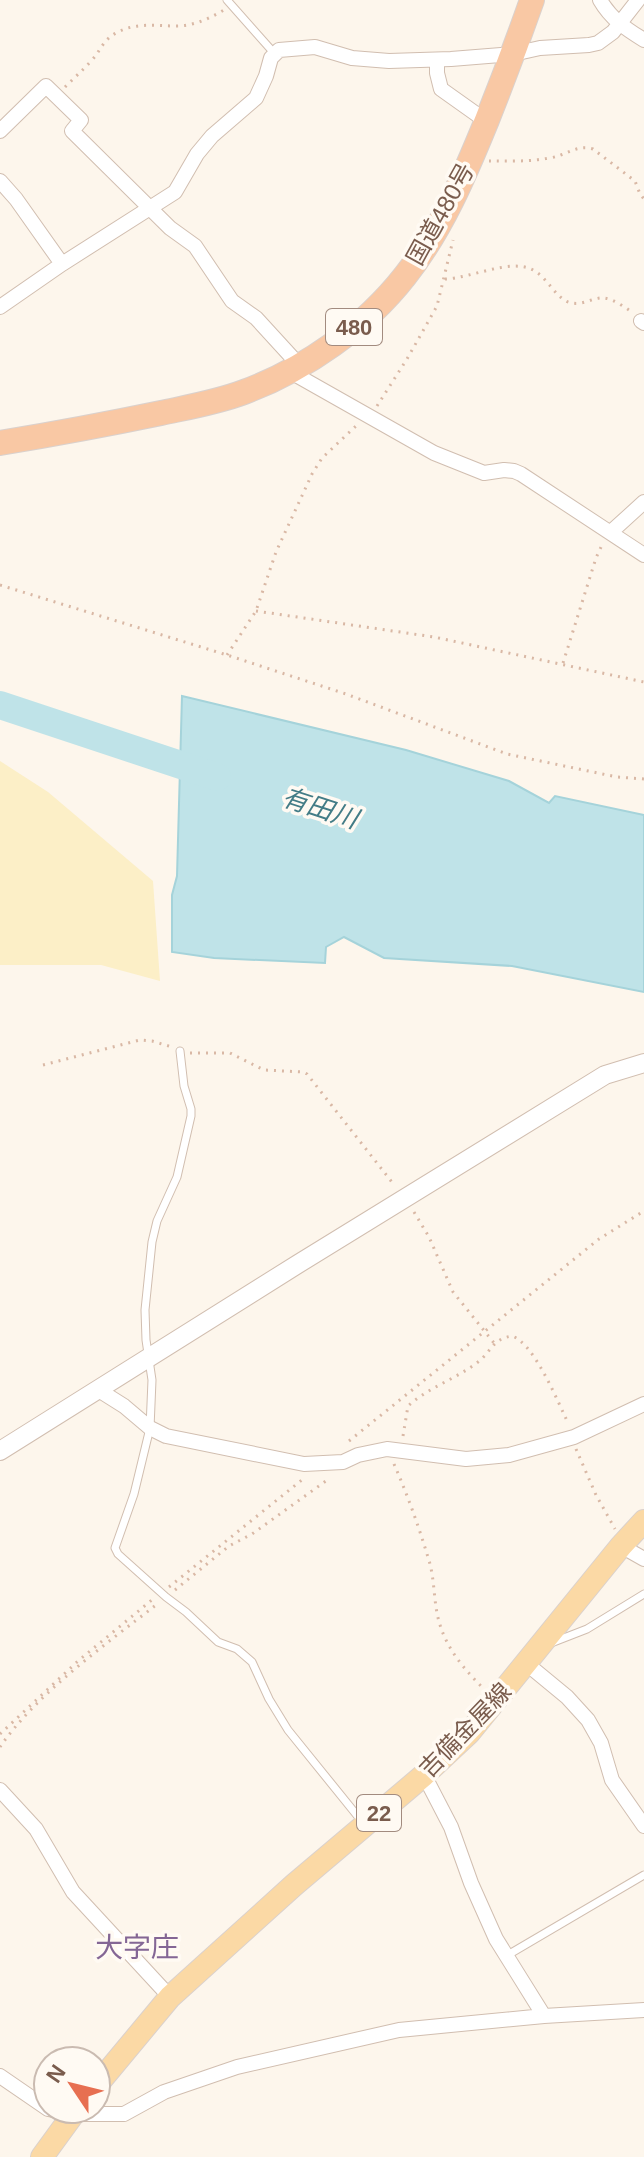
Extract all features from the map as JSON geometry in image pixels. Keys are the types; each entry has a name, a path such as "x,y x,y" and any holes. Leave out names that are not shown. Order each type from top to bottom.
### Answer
{"highway":[{"name":"国道480号","path":"0,443 105,425 243,392 294,368 343,337 405,277 448,210 513,54 532,0"}],"main road":[{"name":"吉備金屋線","path":"112,2067 170,1997 469,1733 644,1521"},
{"path":"42,2157 66,2125"}],"street":[{"path":"600,0 610,16 644,40"},
{"path":"0,307 175,192 197,154 212,136 256,98 274,53 315,47 352,58 437,60 598,43 620,24 638,0"},
{"path":"437,60 441,89 486,121"},
{"path":"0,131 46,86 81,120 72,131 170,228 195,246 232,301 256,318 294,368 434,453 484,473 504,470 521,474 644,555"},
{"path":"0,181 62,264"},
{"path":"611,532 644,502"},
{"path":"0,1451 605,1075 644,1063"},
{"path":"97,1389 166,1436 304,1464 343,1462 374,1451 395,1450 466,1459 509,1455 574,1437 644,1404"},
{"path":"622,1545 644,1559"},
{"path":"531,1658 588,1720 601,1743 612,1780 644,1826"},
{"path":"424,1775 451,1827 496,1939 544,2016"},
{"path":"0,1790 36,1829 73,1892 170,1997"},
{"path":"112,2113 124,2114 164,2092 237,2067 399,2030 644,2010"},
{"path":"0,2076 32,2098"}],"lane":[{"path":"229,3 274,53"},
{"path":"180,1051 191,1116 177,1177 157,1221 152,1242 145,1300 152,1380 150,1428 134,1494 115,1548 118,1554 218,1642 237,1649 252,1662 288,1730 365,1825"},
{"path":"531,1658 552,1643 587,1629 644,1594"},
{"path":"506,1956 644,1875"}],"path":[{"path":"56,95 114,34 147,24 177,26 194,23 214,16 229,3"},
{"path":"469,162 545,159 586,147 635,181 644,199"},
{"path":"445,279 475,275 504,266 525,267 535,271 568,302 608,299 643,322"},
{"path":"563,665 596,558 611,532"},
{"path":"0,585 346,694 507,754 617,777 644,779"},
{"path":"256,611 434,637 644,682"},
{"path":"43,1065 140,1040 189,1053 230,1053 264,1070 307,1074 404,1198 429,1237 453,1292 494,1343"},
{"path":"496,1701 459,1662 445,1641 437,1615 430,1565 392,1455 405,1431 408,1406 427,1390 477,1363 494,1343 512,1336 523,1341 542,1369 574,1437 584,1469 622,1545"}],"sand":[{"path":"0,761 48,792 153,881 160,981 101,965 0,965"}],"water":[{"path":"182,696 406,750 509,781 549,803 555,796 644,815 644,992 512,966 384,958 344,937 326,947 325,963 214,958 172,952"}],"waterway":[{"name":"有田川","path":"0,705 217,777"}],"district":[{"name":"大字庄","path":"137,1947"}]}
